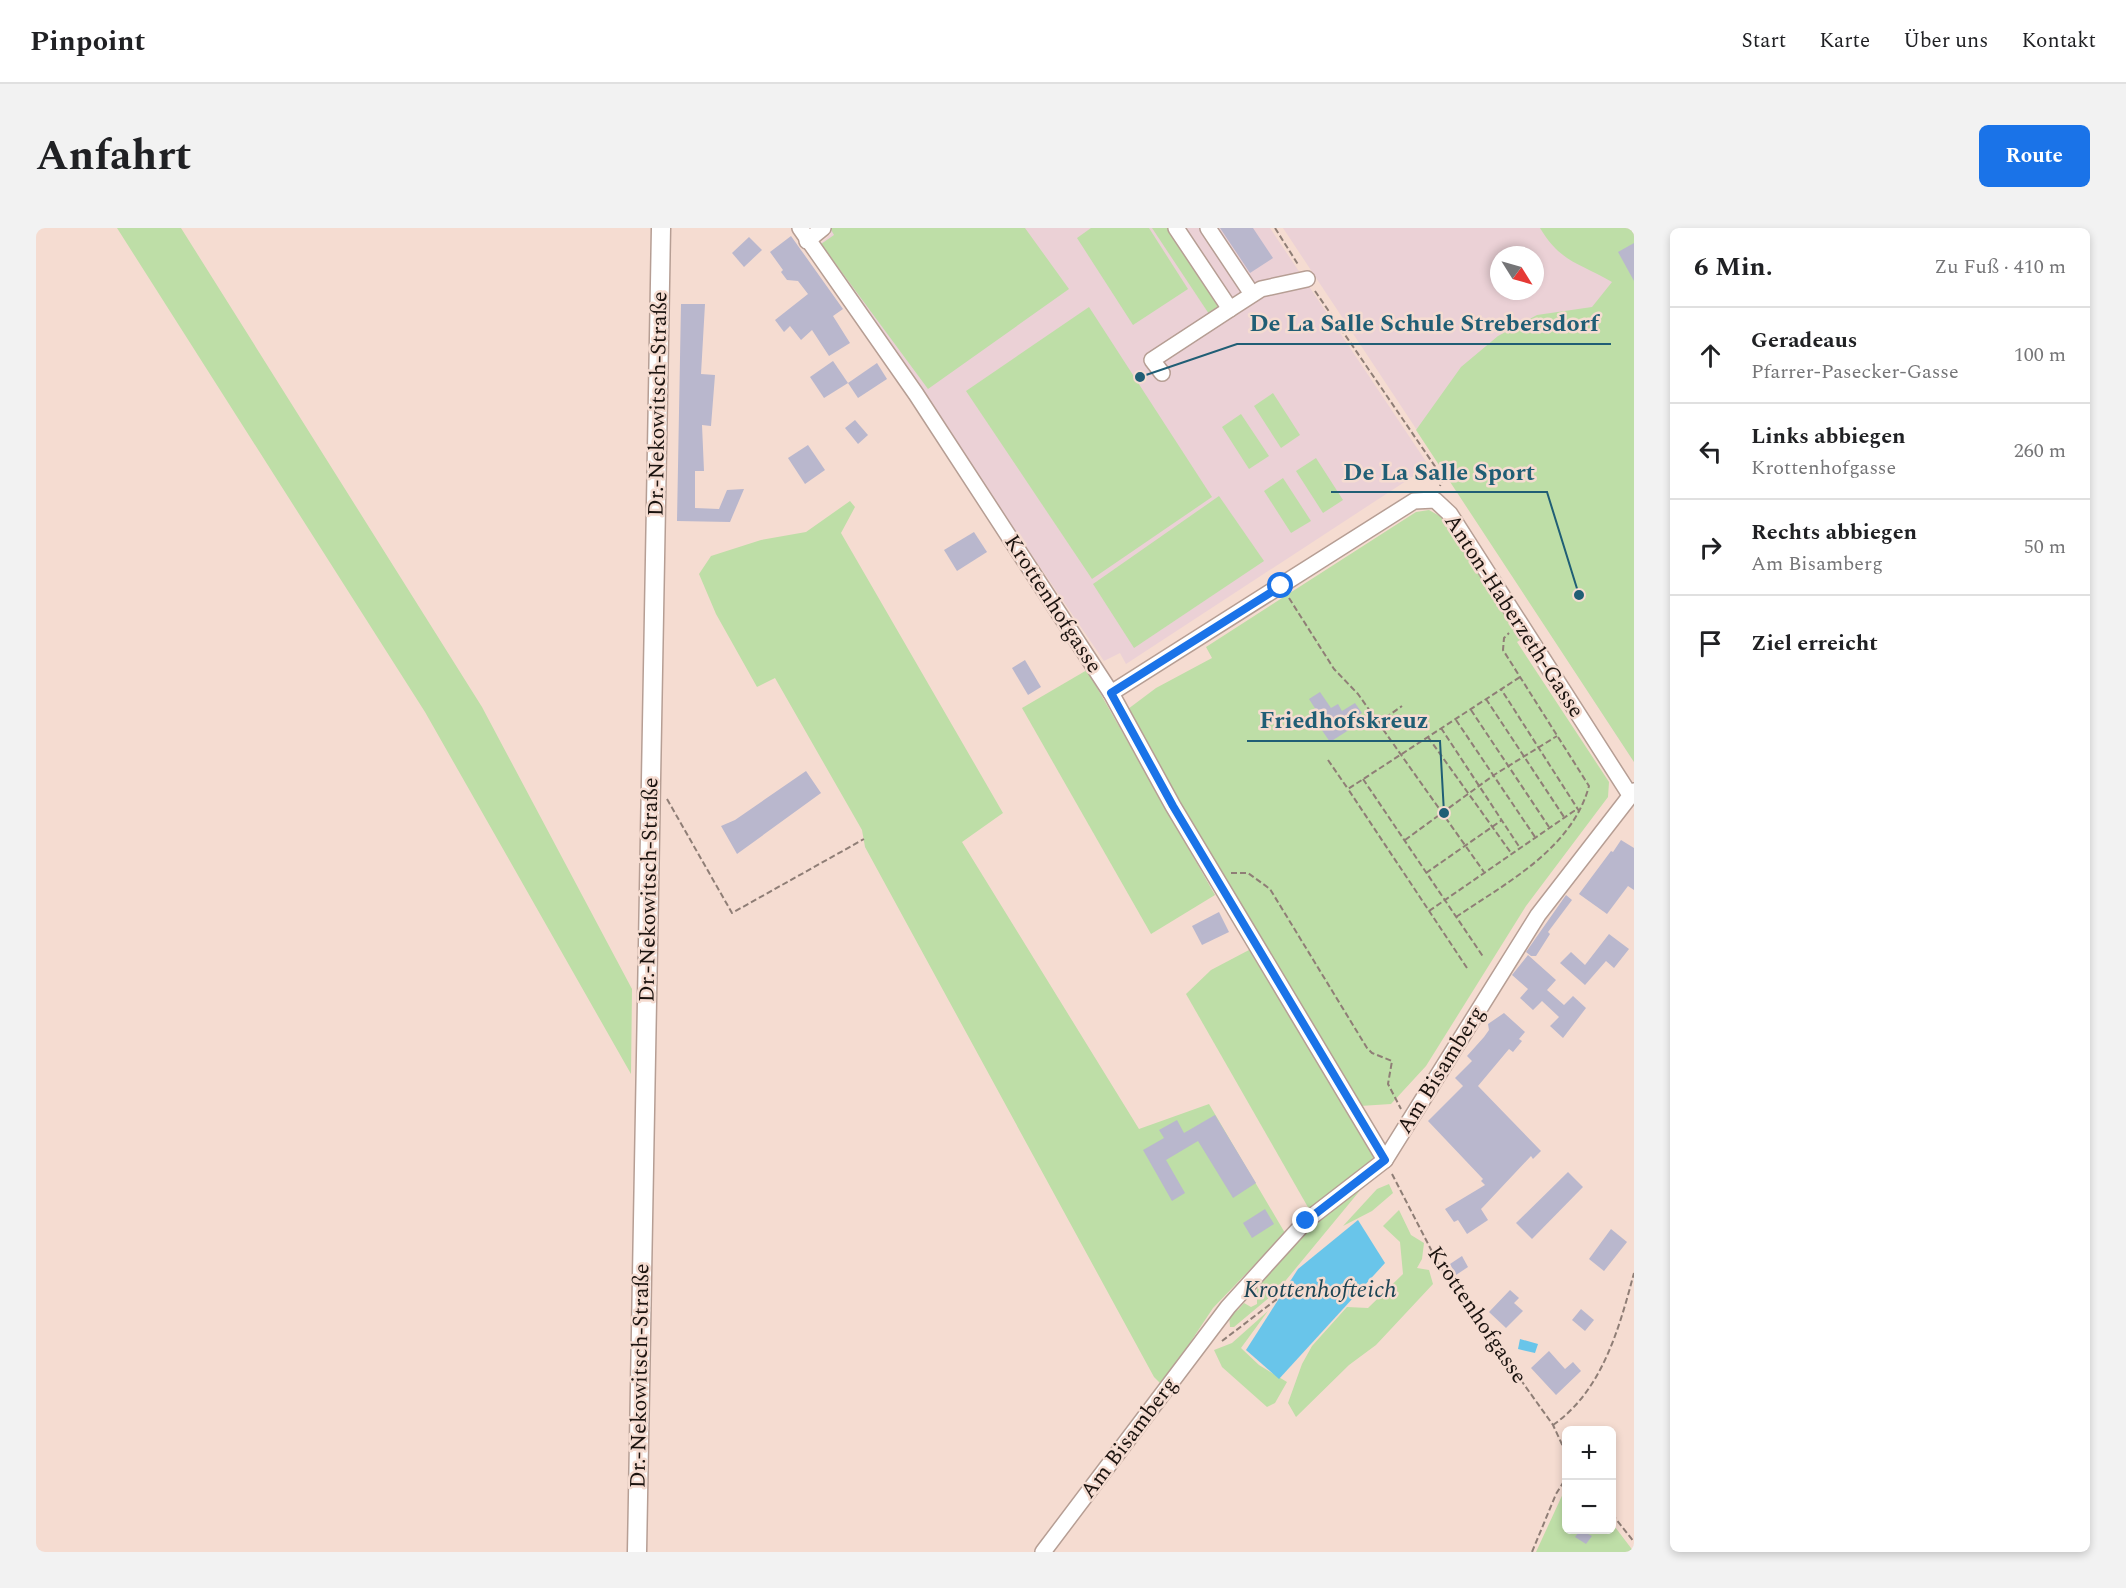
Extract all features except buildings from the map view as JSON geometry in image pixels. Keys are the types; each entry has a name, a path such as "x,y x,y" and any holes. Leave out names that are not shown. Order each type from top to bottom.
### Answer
{"main road":[{"name":"Dr.-Nekowitsch-Straße","path":"637,1552 661,228"}],"street":[{"path":"803,234 823,228"},
{"path":"1176,228 1230,309"},
{"path":"1208,228 1252,294"},
{"name":"Krottenhofgasse","path":"803,234 922,403 1111,693 1216,880 1385,1160"},
{"path":"1162,373 1152,360 1252,294 1261,289 1307,279"},
{"path":"1111,693 1414,501 1436,500"},
{"name":"Anton-Haberzeth-Gasse","path":"1436,500 1450,514 1632,793"},
{"name":"Am Bisamberg","path":"1043,1552 1228,1307 1306,1221 1385,1160 1538,915 1632,793"}],"path":[{"name":"Anton-Haberzeth-Gasse","path":"1275,228 1307,279 1443,478 1436,500"},
{"path":"1281,586 1334,669 1358,694 1484,872"},
{"path":"1456,917 1547,854 1585,804 1589,786 1503,650 1504,638 1520,623"},
{"path":"1348,789 1520,677"},
{"path":"1501,689 1579,811"},
{"path":"1486,699 1564,817"},
{"path":"1378,723 1402,706"},
{"path":"1470,709 1549,827"},
{"path":"1456,719 1535,837"},
{"path":"1441,728 1520,848"},
{"path":"1404,840 1479,786 1557,736"},
{"path":"1428,737 1511,853"},
{"path":"1328,760 1467,968"},
{"path":"650,771 732,913 864,839"},
{"path":"1363,779 1484,958"},
{"path":"1429,911 1574,810 1579,811"},
{"path":"1426,873 1502,820"},
{"path":"1216,880 1228,874 1243,872 1263,881 1270,889 1367,1048 1392,1061 1388,1084 1408,1122"},
{"name":"Krottenhofgasse","path":"1385,1160 1440,1267 1553,1425 1562,1444"},
{"path":"1553,1425 1572,1412 1598,1377 1614,1337 1634,1273"},
{"path":"1199,1345 1220,1342 1281,1296"},
{"path":"1532,1552 1556,1494 1565,1480"},
{"path":"1616,1521 1634,1542"}],"shaded area":[{"path":"827,228 1270,228 1429,466 1126,664 1120,653 1104,661 820,244 831,234"},
{"path":"1283,228 1634,228 1634,762 1454,486"}],"green space":[{"path":"117,228 181,228 482,707 632,989 631,1074 425,712"},
{"path":"830,228 1025,228 1069,289 928,389 821,244 834,235"},
{"path":"1091,228 1149,228 1188,289 1133,325 1077,238"},
{"path":"1152,228 1175,228 1226,306 1211,317"},
{"path":"1540,228 1634,228 1634,762 1416,430 1461,367 1498,336 1537,315 1592,307 1612,282 1572,261 1556,249"},
{"path":"1089,307 1212,497 1092,579 966,391"},
{"path":"1273,393 1300,435 1281,448 1254,406"},
{"path":"1241,414 1269,456 1249,469 1222,427"},
{"path":"1316,458 1343,500 1323,513 1296,471"},
{"path":"1283,478 1311,521 1291,533 1264,491"},
{"path":"1219,496 1264,561 1134,648 1093,584"},
{"path":"850,501 855,507 841,533 1003,813 962,842 1139,1129 1209,1104 1285,1233 1213,1308 1162,1385 1154,1377 865,847 862,830 775,678 757,687 716,614 699,574 711,556 761,540 806,532"},
{"path":"1429,510 1445,519 1523,638 1517,642 1609,782 1608,797 1526,906 1426,1066 1391,1104 1360,1106 1124,712 1156,688 1212,658 1206,647 1416,512"},
{"path":"1087,670 1215,895 1151,934 1022,708"},
{"path":"1249,950 1377,1154 1376,1160 1309,1209 1186,994 1211,970"},
{"path":"1367,1182 1277,1291 1234,1327 1230,1327 1229,1314 1238,1310 1244,1303 1251,1307 1257,1304 1257,1285 1260,1280 1263,1280 1317,1217"},
{"path":"1389,1184 1393,1193 1372,1211 1343,1226 1377,1189"},
{"path":"1399,1210 1411,1235 1424,1243 1422,1259 1417,1268 1429,1270 1433,1284 1376,1345 1349,1365 1296,1417 1288,1403 1302,1364 1312,1346 1347,1307 1368,1308 1403,1274 1400,1242 1383,1226"},
{"path":"1268,1311 1241,1348 1259,1365 1287,1382 1275,1403 1267,1407 1222,1367 1214,1350 1232,1343"},
{"path":"1562,1496 1562,1534 1616,1534 1616,1528 1634,1552 1536,1552"}],"water":[{"name":"Krottenhofteich","path":"1358,1220 1385,1263 1279,1379 1246,1350 1298,1269"},
{"path":"1520,1339 1538,1344 1535,1353 1518,1349"}],"place":[{"name":"De La Salle Schule Strebersdorf","path":"1140,377"},
{"name":"De La Salle Sport","path":"1579,595"},
{"name":"Friedhofskreuz","path":"1444,813"}],"route":[{"path":"1281,586 1111,693 1173,806 1280,989 1385,1160 1306,1221"}]}
